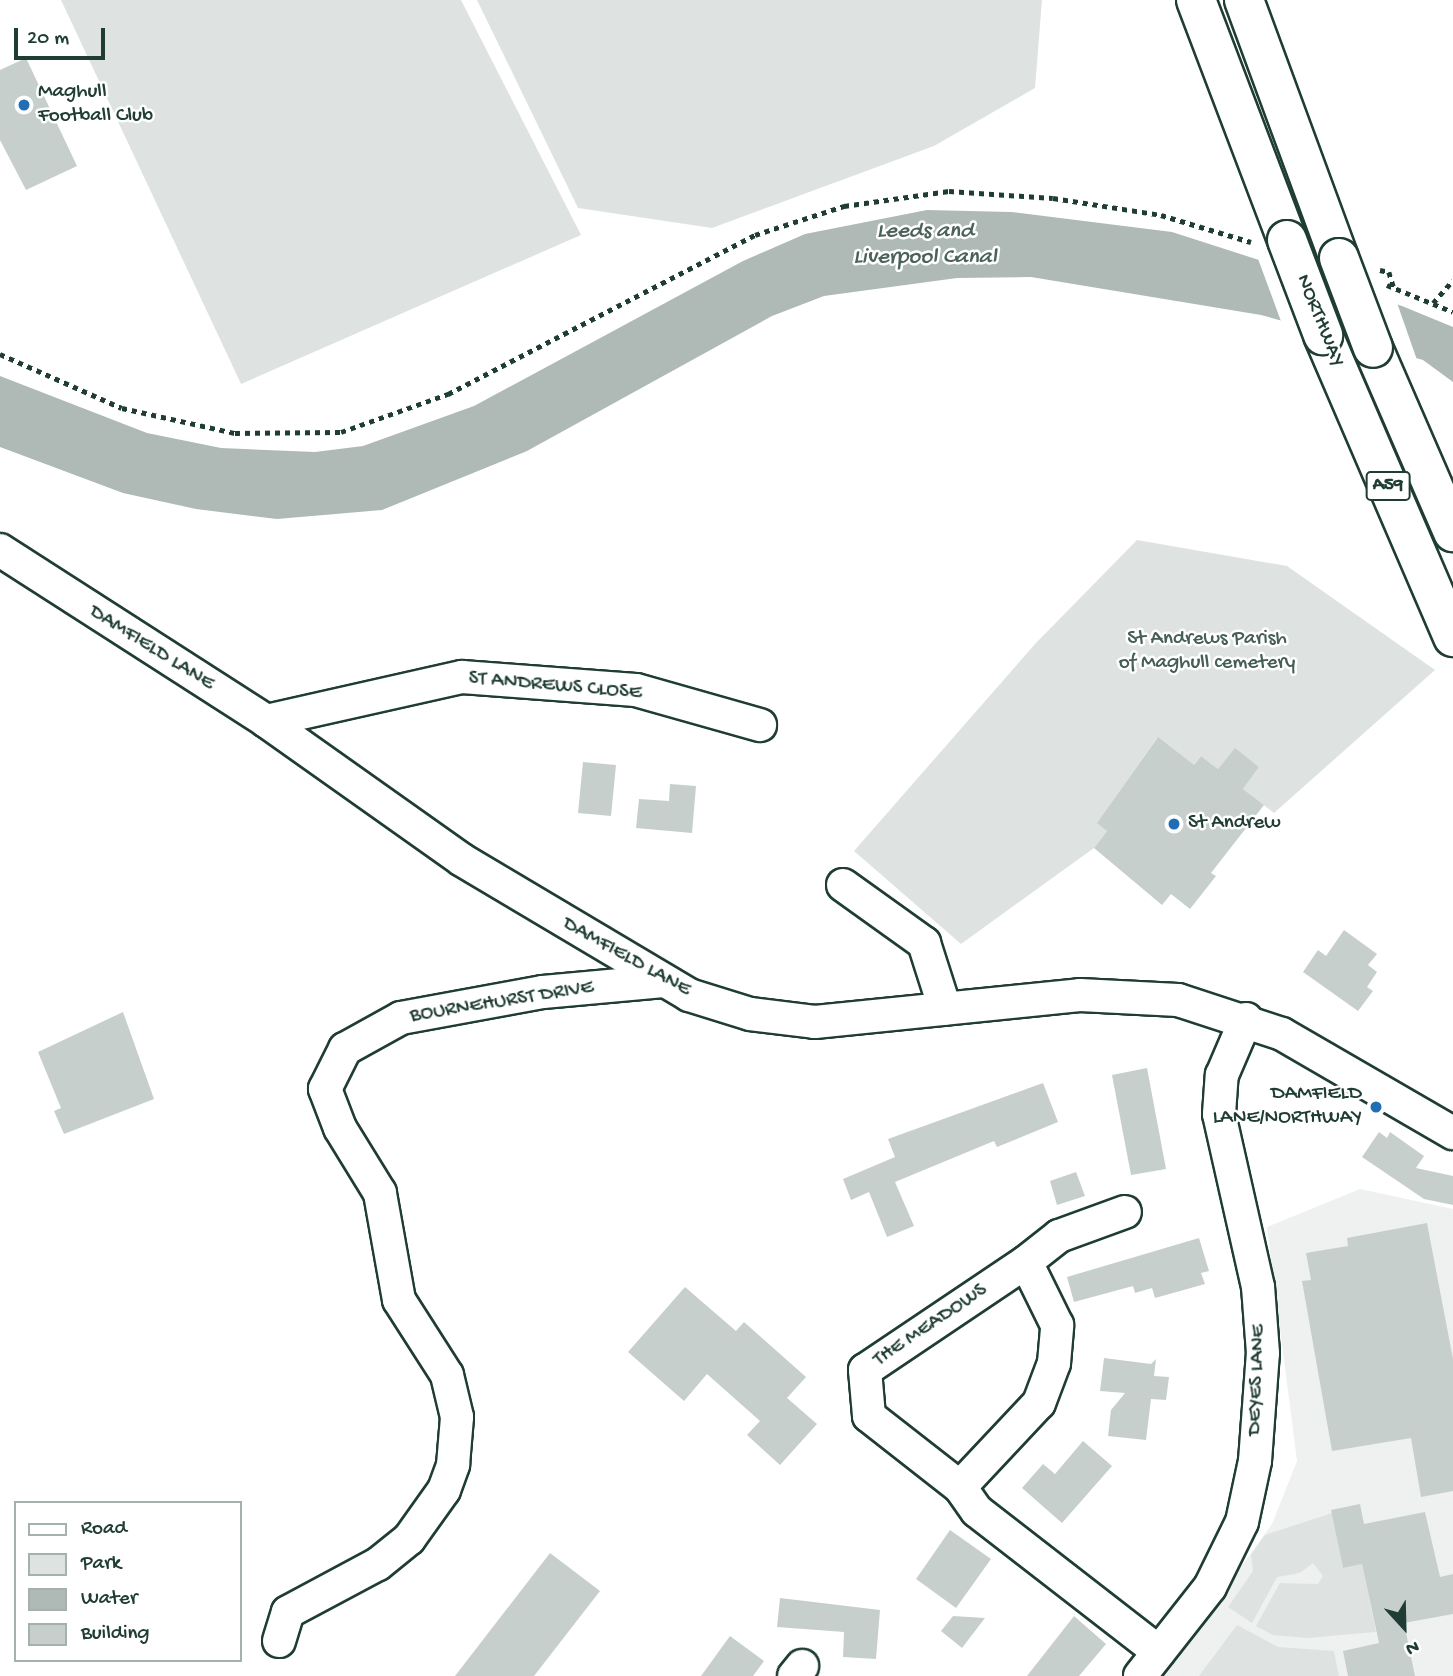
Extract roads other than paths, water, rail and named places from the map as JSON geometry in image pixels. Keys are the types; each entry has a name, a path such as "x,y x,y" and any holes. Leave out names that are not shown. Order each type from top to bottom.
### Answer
{"highway":[{"name":"NORTHWAY","path":"1196,0 1274,243 1323,335 1453,637"},
{"name":"NORTHWAY","path":"1244,0 1373,348 1453,532"}],"street":[{"name":"DAMFIELD LANE","path":"0,550 266,721 462,860 664,981 750,1014 814,1022 1080,995 1178,1000 1245,1019 1282,1034 1453,1133"},
{"name":"ST ANDREWS CLOSE","path":"266,721 462,677 636,691 760,725"},
{"path":"843,885 924,943 945,1009"},
{"name":"BOURNEHURST DRIVE","path":"279,1642 288,1612 378,1564 409,1539 444,1490 453,1465 457,1417 447,1375 399,1300 380,1193 340,1128 325,1089 345,1049 401,1018 543,992 664,981"},
{"name":"DEYES LANE","path":"1149,1664 1210,1587 1242,1522 1255,1461 1263,1353 1258,1287 1219,1114 1222,1075 1245,1019"},
{"name":"THE MEADOWS","path":"1125,1212 1059,1236 1026,1262 865,1370 869,1416 960,1488 977,1511 1149,1664"},
{"path":"960,1488 1039,1403 1054,1363 1057,1325 1026,1262"}],"water":[{"name":"Leeds and Liverpool Canal","path":"927,210 1011,212 1172,232 1402,306 1453,327 1453,382 1423,360 1261,315 1031,277 957,278 824,296 772,316 527,451 382,510 277,519 196,509 123,493 0,447 0,376 147,433 221,448 315,452 363,446 474,406 743,261 805,234"}],"place":[{"name":"Maghull Football Club","path":"24,105"},
{"name":"St Andrew","path":"1174,824"},
{"name":"DAMFIELD LANE/NORTHWAY","path":"1376,1107"}],"park label":[{"name":"St Andrews Parish of Maghull cemetery","path":"1207,652"}]}
